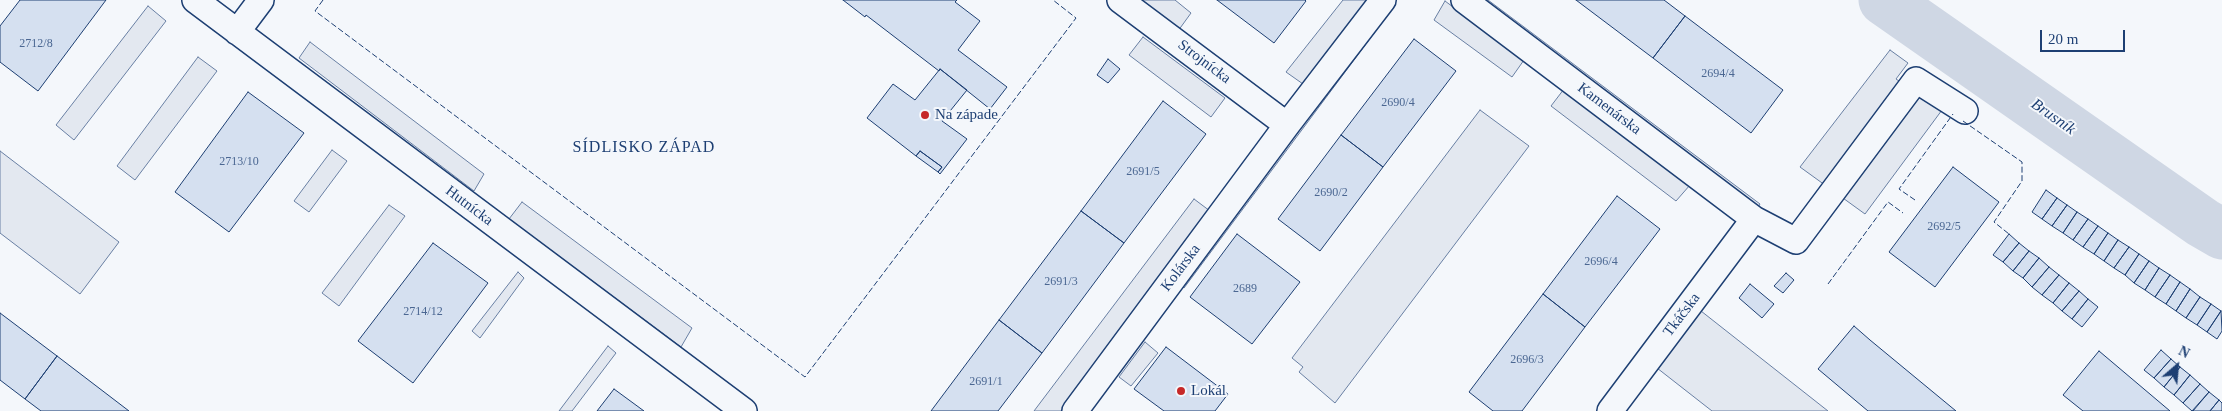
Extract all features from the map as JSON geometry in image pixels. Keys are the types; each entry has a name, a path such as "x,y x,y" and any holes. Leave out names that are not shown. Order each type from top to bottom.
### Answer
{"street":[{"name":"Hutnícka","path":"195,0 739,410"},
{"path":"237,32 261,0"},
{"name":"Strojnícka","path":"1120,0 1287,125"},
{"path":"1287,125 1383,0"},
{"name":"Kamenárska","path":"1464,0 1754,219 1796,241 1916,80 1965,111"},
{"name":"Kolárska","path":"1075,411 1287,125"},
{"name":"Tkáčska","path":"1610,411 1754,219"}],"shaded area":[{"path":"1137,0 1175,0 1191,13 1178,31"},
{"path":"1343,0 1368,0 1303,84 1286,72"},
{"path":"1471,0 1488,0 1760,204 1755,212"},
{"path":"1445,1 1524,60 1512,77 1434,20"},
{"path":"1386,4 1392,9 1184,288 1177,280"},
{"path":"148,6 166,21 74,140 56,125"},
{"path":"1143,37 1225,98 1211,117 1129,55"},
{"path":"310,42 484,174 474,191 299,58"},
{"path":"1890,50 1908,63 1896,79 1942,110 1865,214 1800,167"},
{"path":"198,57 217,71 135,180 117,166"},
{"path":"1564,89 1690,185 1676,201 1551,106"},
{"path":"1480,110 1529,146 1335,403 1299,372 1303,367 1292,358"},
{"path":"332,150 347,161 309,212 294,201"},
{"path":"0,151 119,242 80,294 0,233"},
{"path":"1194,199 1210,211 1061,411 1034,411"},
{"path":"522,202 692,328 681,347 509,219"},
{"path":"389,205 405,216 339,306 322,293"},
{"path":"518,272 524,278 480,338 472,331"},
{"path":"1701,311 1828,411 1712,411 1657,368"},
{"path":"1145,342 1158,353 1131,386 1119,377"},
{"path":"608,346 616,353 572,411 559,411"}],"building":[{"path":"20,0 106,0 38,91 0,62 0,26"},
{"path":"843,0 957,0 955,2 980,21 958,50 1007,87 990,109 940,69 939,71 866,15 865,17"},
{"path":"1217,0 1305,0 1306,1 1274,43"},
{"path":"1576,0 1664,0 1685,16 1653,58"},
{"path":"1685,16 1783,90 1751,133 1653,58"},
{"path":"1414,39 1456,71 1383,167 1341,135"},
{"path":"1108,59 1120,69 1108,83 1097,75"},
{"path":"940,69 967,90 942,121 967,139 940,174 938,172 942,167 920,151 916,156 867,118 893,84 915,100"},
{"path":"248,92 304,133 229,232 175,192"},
{"path":"1163,101 1206,134 1124,243 1081,211"},
{"path":"1341,135 1383,167 1320,251 1278,219"},
{"path":"920,151 942,167 938,172 916,156"},
{"path":"1953,167 1999,202 1935,287 1889,252"},
{"path":"2046,190 2057,198 2042,219 2032,212"},
{"path":"1617,196 1660,229 1585,327 1543,294"},
{"path":"2057,198 2067,205 2052,226 2042,219"},
{"path":"2067,205 2077,212 2063,233 2052,226"},
{"path":"1081,211 1124,243 1042,353 999,320"},
{"path":"2077,212 2088,219 2073,240 2063,233"},
{"path":"2088,219 2098,226 2083,247 2073,240"},
{"path":"2098,226 2108,233 2094,254 2083,247"},
{"path":"2108,233 2118,240 2104,261 2094,254"},
{"path":"1237,234 1300,282 1252,344 1190,297"},
{"path":"2009,234 2019,243 2003,262 1993,255"},
{"path":"2118,240 2129,247 2114,268 2104,261"},
{"path":"433,243 488,283 413,383 358,341"},
{"path":"2019,243 2029,251 2013,271 2003,262"},
{"path":"2129,247 2139,254 2125,275 2114,268"},
{"path":"2029,251 2039,258 2023,278 2013,271"},
{"path":"2139,254 2149,261 2134,283 2125,275"},
{"path":"2039,258 2049,267 2032,287 2023,278"},
{"path":"2149,261 2159,268 2145,290 2134,283"},
{"path":"2049,267 2059,275 2042,295 2032,287"},
{"path":"2159,268 2170,275 2155,297 2145,290"},
{"path":"1786,273 1794,280 1783,293 1774,286"},
{"path":"2059,275 2069,283 2053,303 2042,295"},
{"path":"2170,275 2180,282 2166,304 2155,297"},
{"path":"2180,282 2190,289 2176,311 2166,304"},
{"path":"2069,283 2079,291 2062,311 2053,303"},
{"path":"1750,284 1774,304 1762,318 1739,298"},
{"path":"2190,289 2200,297 2186,318 2176,311"},
{"path":"2079,291 2088,299 2072,319 2062,311"},
{"path":"1543,294 1585,327 1522,411 1493,411 1469,392"},
{"path":"2200,297 2211,304 2197,325 2186,318"},
{"path":"2088,299 2098,307 2082,327 2072,319"},
{"path":"2211,304 2221,311 2207,332 2197,325"},
{"path":"2221,311 2222,331 2217,339 2207,332"},
{"path":"0,313 57,356 25,399 0,380"},
{"path":"999,320 1042,353 998,411 931,411"},
{"path":"1854,326 1956,411 1868,411 1818,369"},
{"path":"1166,347 1228,394 1215,411 1164,411 1134,389"},
{"path":"2161,350 2171,359 2154,378 2144,370"},
{"path":"2099,351 2170,411 2083,411 2063,395"},
{"path":"57,356 129,411 41,411 25,399"},
{"path":"2171,359 2180,367 2164,387 2154,378"},
{"path":"2180,367 2190,375 2174,395 2164,387"},
{"path":"2190,375 2200,384 2183,403 2174,395"},
{"path":"2200,384 2209,392 2192,411 2183,403"},
{"path":"614,389 644,411 597,411"},
{"path":"2209,392 2219,400 2210,411 2193,411"},
{"path":"2219,400 2222,403 2222,411 2210,411"}],"waterway":[{"name":"Brusník","path":"1884,0 2203,223 2222,234"}],"fence":[{"path":"323,0 315,11 805,377 1076,18 1053,0"},
{"path":"1915,200 1899,189 1953,114"},
{"path":"1963,121 2022,162 2022,181 1994,222 2009,234"},
{"path":"1828,284 1888,202 1903,213"}],"place":[{"name":"Na západe","path":"925,115"},
{"name":"Lokál","path":"1181,391"}],"district":[{"name":"SÍDLISKO ZÁPAD","path":"644,148"}]}
